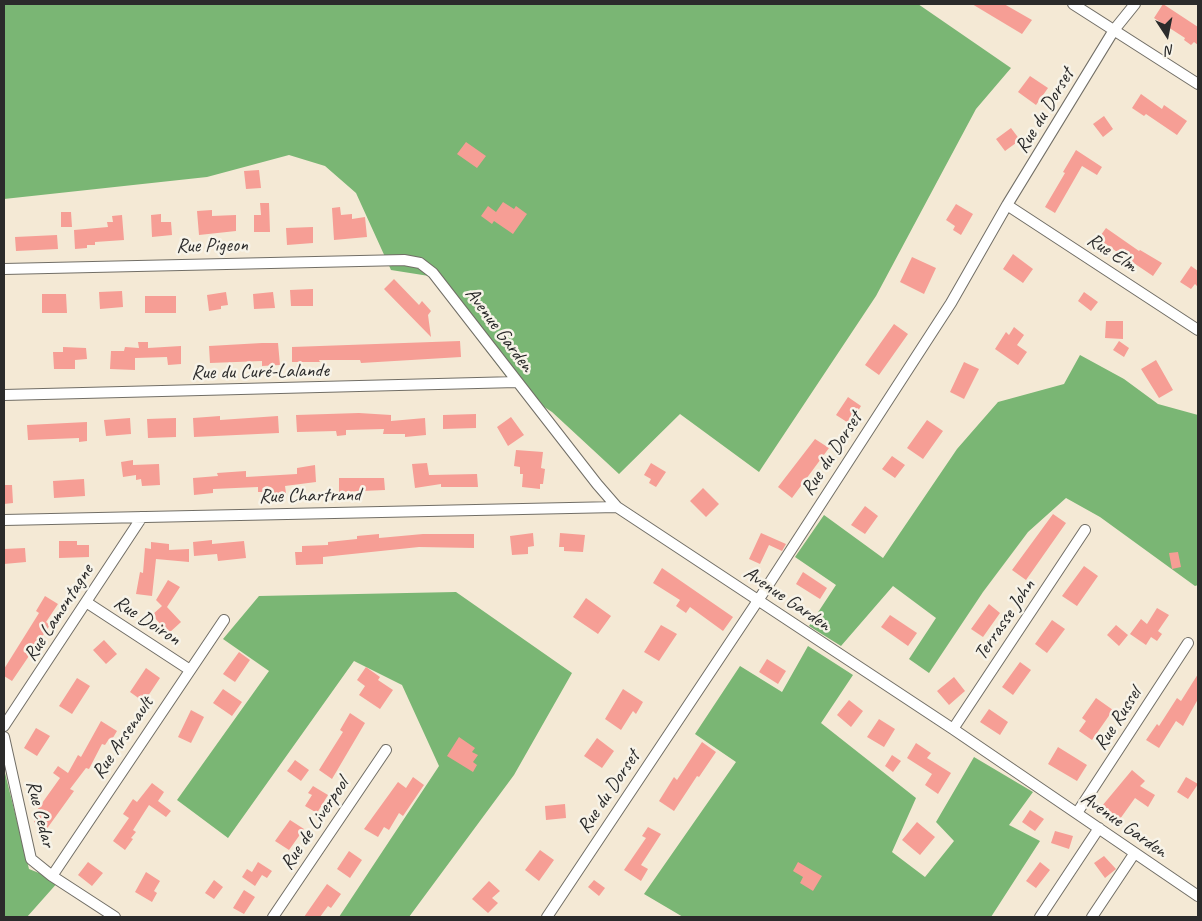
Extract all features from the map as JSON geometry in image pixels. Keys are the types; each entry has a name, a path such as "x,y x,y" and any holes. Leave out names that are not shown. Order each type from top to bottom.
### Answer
{"street":[{"path":"1073,4 1198,84"},
{"name":"Rue du Dorset","path":"547,917 758,600 952,303 1007,205 1114,30 1135,4"},
{"name":"Rue Elm","path":"1007,205 1198,330"},
{"name":"Rue Pigeon","path":"4,269 395,260 420,263"},
{"name":"Avenue Garden","path":"420,263 433,273 597,484 617,506 953,729 1198,896"},
{"name":"Rue du Curé-Lalande","path":"4,395 517,382"},
{"name":"Rue Chartrand","path":"4,520 617,506"},
{"name":"Rue Lamontagne","path":"4,726 142,517"},
{"name":"Terrasse John","path":"953,729 1085,530"},
{"name":"Rue Doiron","path":"86,602 190,670"},
{"name":"Rue Arsenault","path":"52,876 224,620"},
{"name":"Rue Russel","path":"1077,813 1188,643"},
{"name":"Rue Cedar","path":"4,737 31,859 52,876 114,917"},
{"name":"Rue de Liverpool","path":"273,917 386,750"},
{"path":"1040,917 1099,828"},
{"path":"1092,917 1134,854"}],"green space":[{"path":"4,4 918,4 1011,68 976,109 876,296 759,472 680,414 619,474 552,412 514,387 429,276 391,270 356,193 325,166 289,155 207,177 4,199"},
{"path":"1080,355 1124,379 1158,404 1198,415 1198,585 1195,586 1100,517 1066,498 1028,532 983,592 929,673 909,659 936,618 893,586 841,646 809,626 836,585 795,557 824,515 883,558 957,449 998,402 1064,384"},
{"path":"456,592 572,673 514,775 409,917 339,917 439,766 402,685 354,661 228,838 177,800 269,671 223,639 259,596"},
{"path":"808,646 853,675 821,723 916,798 892,852 925,877 954,841 936,822 974,757 1033,792 1009,825 1040,841 991,917 683,917 644,894 736,762 695,734 740,666 782,692"},
{"path":"4,769 29,869 59,881 27,917 4,917"}],"building":[{"path":"972,4 1004,4 1032,20 1022,34"},
{"path":"1163,4 1198,27 1198,45 1194,42 1191,45 1184,40 1185,38 1154,18"},
{"path":"1030,76 1048,88 1036,105 1018,92"},
{"path":"1141,94 1162,109 1164,105 1187,121 1177,135 1146,114 1144,116 1132,108"},
{"path":"1104,116 1113,129 1103,137 1093,124"},
{"path":"1011,128 1020,140 1005,151 996,139"},
{"path":"466,142 486,156 477,168 457,154"},
{"path":"1076,150 1102,167 1097,175 1082,166 1055,213 1045,207"},
{"path":"259,170 261,188 246,189 244,171"},
{"path":"503,202 514,209 516,206 527,214 513,234 494,221 492,224 481,216 488,206 496,212"},
{"path":"260,203 269,203 270,232 254,232 254,215 261,215"},
{"path":"956,204 973,214 961,235 953,230 955,226 946,220"},
{"path":"340,207 341,215 352,214 352,219 365,217 367,237 334,240 332,208"},
{"path":"212,210 212,216 236,215 236,231 199,235 197,211"},
{"path":"61,212 71,212 72,227 61,227"},
{"path":"161,214 161,222 171,222 172,235 152,237 151,215"},
{"path":"122,215 124,240 95,242 95,245 87,245 87,248 75,249 74,230 108,227 107,222 113,222 112,216"},
{"path":"313,227 313,243 287,245 286,228"},
{"path":"1106,228 1139,251 1162,263 1153,276 1098,239"},
{"path":"57,235 58,249 16,251 15,237"},
{"path":"1013,254 1033,269 1023,283 1003,269"},
{"path":"912,257 936,268 924,294 900,282"},
{"path":"1191,266 1198,271 1198,287 1195,284 1191,289 1180,282"},
{"path":"394,279 419,305 422,301 431,311 428,315 431,337 384,289"},
{"path":"313,289 313,306 291,306 290,290"},
{"path":"122,291 123,307 100,309 99,292"},
{"path":"226,292 228,305 221,306 221,309 209,311 207,295"},
{"path":"273,292 275,308 254,309 253,294"},
{"path":"1084,292 1098,302 1091,311 1078,301"},
{"path":"42,294 66,294 67,313 42,313"},
{"path":"145,296 176,296 176,313 145,313"},
{"path":"1106,321 1123,321 1123,339 1105,338"},
{"path":"894,324 908,334 879,375 865,365"},
{"path":"1014,327 1024,335 1017,345 1027,352 1018,365 995,349 1006,332 1009,335"},
{"path":"460,341 461,357 361,363 360,360 292,362 292,347"},
{"path":"1119,341 1129,348 1124,357 1113,350"},
{"path":"138,342 148,342 148,348 181,346 181,364 168,365 167,357 135,358 135,370 110,369 111,351 124,351 125,347 139,348"},
{"path":"278,343 280,365 262,366 262,361 210,363 209,346"},
{"path":"63,347 86,348 87,359 75,360 75,369 54,369 53,352 63,352"},
{"path":"1156,360 1173,390 1159,398 1141,369"},
{"path":"964,362 979,369 964,399 950,392"},
{"path":"848,397 861,406 850,424 836,415"},
{"path":"359,413 391,415 391,421 425,418 426,435 405,437 405,434 383,434 384,429 346,430 346,435 337,436 336,431 297,432 296,415"},
{"path":"476,414 476,428 443,429 443,415"},
{"path":"220,416 220,420 278,416 279,433 194,437 193,418"},
{"path":"511,417 524,435 508,446 497,427"},
{"path":"130,418 131,434 106,436 104,420"},
{"path":"176,418 176,437 148,438 147,419"},
{"path":"927,420 943,431 923,459 907,448"},
{"path":"87,422 87,441 79,442 79,438 28,440 27,425"},
{"path":"815,439 829,448 792,498 778,487"},
{"path":"516,450 543,452 541,468 545,469 543,484 540,484 540,489 522,487 523,474 520,474 520,467 514,466"},
{"path":"892,456 905,465 895,478 882,469"},
{"path":"133,460 133,465 159,464 160,485 142,486 141,479 136,480 136,475 123,477 121,462"},
{"path":"427,463 429,475 477,474 478,487 441,487 441,484 415,488 412,464"},
{"path":"651,463 666,472 656,487 649,483 651,479 644,475"},
{"path":"315,465 316,482 285,486 286,493 265,494 265,492 258,492 258,487 213,489 213,493 194,495 193,478 218,476 217,473 246,471 246,477 297,474 297,468"},
{"path":"339,478 384,478 385,490 339,492"},
{"path":"84,479 85,496 54,498 53,481"},
{"path":"4,485 12,485 13,503 4,504"},
{"path":"703,488 719,504 706,517 690,501"},
{"path":"865,506 878,516 865,534 851,525"},
{"path":"1053,514 1066,523 1026,580 1012,570"},
{"path":"533,533 534,546 528,547 528,554 512,555 510,536"},
{"path":"560,533 585,535 583,552 564,551 564,547 559,547"},
{"path":"761,533 786,544 782,551 769,545 760,564 749,559"},
{"path":"379,534 379,538 423,534 474,534 474,548 419,547 323,557 323,564 296,565 295,552 302,552 302,546 328,545 328,542 357,539 357,536"},
{"path":"212,540 212,544 244,541 246,558 218,561 217,554 194,556 193,542"},
{"path":"59,541 77,541 77,545 89,545 89,557 59,558"},
{"path":"151,542 169,544 169,550 189,549 189,562 156,559 152,596 136,594 140,572 143,573 145,548 151,549"},
{"path":"25,548 26,562 4,564 4,549"},
{"path":"1178,552 1181,567 1172,569 1169,553"},
{"path":"1084,566 1098,576 1077,606 1062,596"},
{"path":"662,568 733,617 723,631 690,607 686,613 676,606 680,600 653,583"},
{"path":"803,572 827,588 820,599 796,584"},
{"path":"168,580 180,587 167,607 181,622 169,633 152,615 162,606 156,600"},
{"path":"45,596 58,604 46,622 50,625 12,681 4,676 4,669 39,613 36,611"},
{"path":"586,598 611,616 598,634 573,617"},
{"path":"989,604 1000,613 983,637 971,629"},
{"path":"1157,608 1169,615 1158,631 1162,634 1157,641 1151,637 1146,645 1130,634 1141,619 1147,624"},
{"path":"890,615 917,633 908,646 881,627"},
{"path":"1052,620 1065,629 1047,653 1035,644"},
{"path":"661,625 677,634 659,661 644,652"},
{"path":"1116,625 1128,635 1119,646 1107,635"},
{"path":"104,640 117,654 106,664 93,650"},
{"path":"239,652 250,660 235,682 223,674"},
{"path":"767,659 786,671 778,684 759,672"},
{"path":"1020,662 1031,670 1013,695 1002,687"},
{"path":"366,667 380,677 378,680 393,690 380,709 359,695 365,686 357,680"},
{"path":"146,668 160,678 144,702 130,692"},
{"path":"1198,674 1198,699 1183,726 1176,721 1159,748 1146,740 1157,724 1159,726 1177,698 1181,701"},
{"path":"954,677 965,691 949,705 937,691"},
{"path":"77,678 90,686 72,714 59,706"},
{"path":"223,689 242,702 232,716 213,703"},
{"path":"623,689 643,702 636,714 633,711 621,730 605,719"},
{"path":"1096,698 1113,710 1092,740 1079,731 1086,721 1082,718"},
{"path":"849,700 863,711 851,727 837,715"},
{"path":"989,709 1008,722 1000,735 980,722"},
{"path":"191,710 204,717 191,743 178,737"},
{"path":"350,713 365,723 332,779 319,770 343,732 340,730"},
{"path":"879,719 895,729 884,747 867,737"},
{"path":"101,721 117,731 111,741 109,739 105,745 102,744 89,769 86,768 70,789 74,791 46,830 34,822 38,816 35,813 60,778 53,773 58,766 68,773 78,755 81,757"},
{"path":"36,728 50,736 37,756 24,748"},
{"path":"459,737 475,748 472,752 478,755 473,762 477,765 473,772 447,756"},
{"path":"597,738 614,751 602,768 584,756"},
{"path":"702,742 716,752 699,777 697,776 674,811 659,801 674,777 677,780"},
{"path":"916,743 931,753 927,758 951,773 938,794 925,785 932,774 907,758"},
{"path":"1058,747 1087,765 1077,781 1048,764"},
{"path":"892,755 901,761 893,772 885,766"},
{"path":"295,760 309,770 301,781 287,771"},
{"path":"1132,770 1145,781 1140,786 1155,795 1148,807 1135,798 1120,819 1102,806"},
{"path":"413,777 424,785 403,816 399,813 389,830 384,827 378,837 364,829 398,782 406,788"},
{"path":"1186,777 1198,784 1188,799 1177,792"},
{"path":"152,783 164,792 158,801 171,811 166,817 149,805 133,830 136,832 125,850 113,841 129,818 123,814 133,799 137,802"},
{"path":"313,786 328,795 317,813 305,806 312,795 308,793"},
{"path":"565,804 566,818 546,820 545,806"},
{"path":"1030,810 1044,819 1035,831 1022,822"},
{"path":"290,820 304,829 289,850 275,841"},
{"path":"917,822 935,837 920,855 902,840"},
{"path":"648,827 661,834 641,865 648,869 641,881 624,870 646,838 642,836"},
{"path":"1055,831 1073,836 1069,849 1051,843"},
{"path":"540,850 554,860 539,881 525,870"},
{"path":"349,851 362,860 350,878 337,869"},
{"path":"1104,856 1116,869 1105,878 1094,863"},
{"path":"88,862 103,873 92,886 78,875"},
{"path":"258,862 272,871 267,878 262,875 255,886 242,877 247,869 252,872"},
{"path":"798,862 822,876 813,891 800,883 803,877 793,871"},
{"path":"1040,862 1050,870 1036,888 1026,881"},
{"path":"146,872 160,881 154,891 157,893 152,902 135,892"},
{"path":"214,880 223,887 214,899 205,893"},
{"path":"594,880 605,888 599,896 588,887"},
{"path":"489,881 500,891 492,898 498,903 488,913 472,899"},
{"path":"327,884 341,894 331,908 328,906 320,917 304,917"},
{"path":"244,890 255,897 244,914 233,908"}]}
